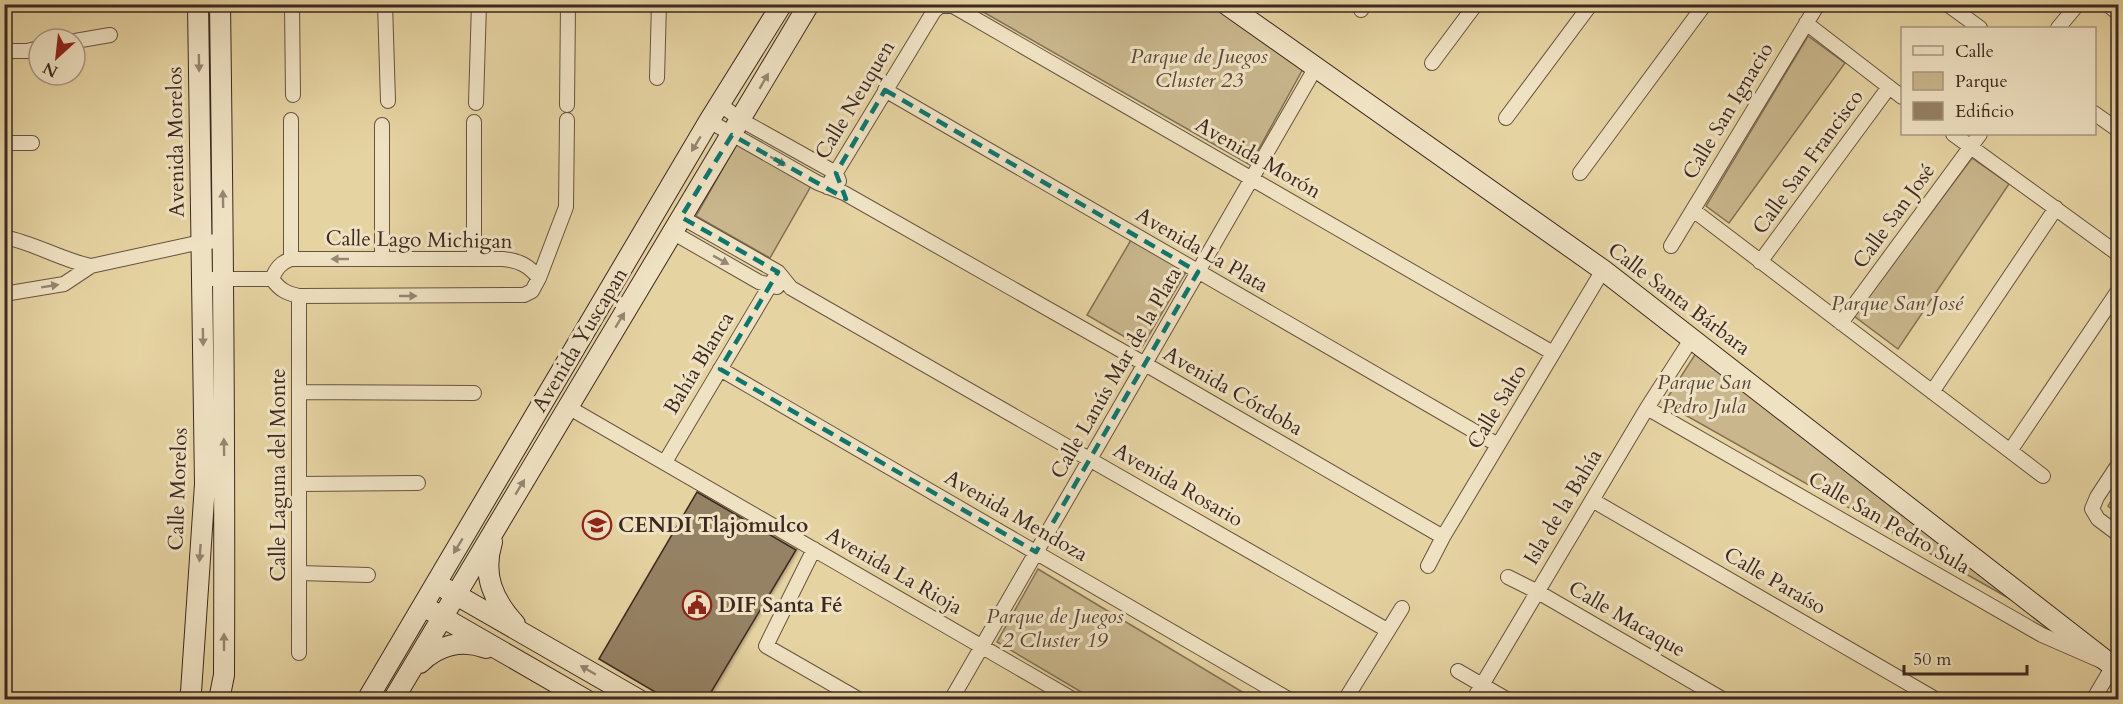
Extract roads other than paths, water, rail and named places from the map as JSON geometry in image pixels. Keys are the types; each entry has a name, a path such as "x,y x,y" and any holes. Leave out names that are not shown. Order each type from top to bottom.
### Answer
{"street":[{"name":"Avenida Morelos","path":"198,4 202,279"},
{"path":"220,4 224,241 222,279"},
{"path":"292,4 293,95"},
{"path":"385,4 388,100"},
{"path":"476,103 479,4"},
{"path":"567,105 568,4"},
{"path":"657,78 659,4"},
{"name":"Avenida Yuscapan","path":"367,699 782,4"},
{"name":"Avenida Yuscapan","path":"393,699 737,128 809,4"},
{"name":"Calle Santa Bárbara","path":"1226,4 1603,270 2116,668"},
{"path":"1432,63 1476,4"},
{"path":"1506,118 1591,4"},
{"path":"1580,173 1705,4"},
{"name":"Calle San Ignacio","path":"1671,246 1818,4"},
{"path":"1947,4 1979,27"},
{"path":"2059,27 2078,4"},
{"path":"2107,4 2118,13"},
{"name":"Calle Neuquen","path":"827,187 934,11 940,6"},
{"name":"Avenida Morón","path":"940,6 952,6 1553,353"},
{"path":"1806,23 1901,96"},
{"path":"87,39 110,35"},
{"path":"4,51 27,51"},
{"name":"Calle Lanús Mar de la Plata","path":"951,699 1316,67"},
{"name":"Calle San Francisco","path":"1760,262 1889,87"},
{"name":"Avenida La Plata","path":"885,90 1498,445"},
{"name":"Avenida Córdoba","path":"715,113 827,187 844,193 1145,364 1443,537"},
{"name":"Avenida Córdoba","path":"715,113 737,128 836,173"},
{"path":"2096,114 2118,130"},
{"path":"272,279 283,262 291,259 291,120"},
{"path":"272,279 286,293 299,296 524,295 532,291 566,207 567,120"},
{"path":"474,122 474,259"},
{"path":"382,125 382,259"},
{"path":"1954,135 2118,254"},
{"name":"Calle San José","path":"1841,323 1979,135"},
{"path":"4,142 32,142"},
{"path":"836,173 844,193"},
{"path":"1932,392 2056,208"},
{"name":"Calle San Ignacio","path":"1693,210 2043,476"},
{"name":"Avenida Rosario","path":"677,225 778,272 791,288 1387,630"},
{"name":"Avenida Rosario","path":"677,225 770,286 791,288"},
{"path":"4,237 28,243 70,262 91,266"},
{"path":"4,294 64,284 91,266 201,242 224,241"},
{"name":"Calle Lago Michigan","path":"291,259 503,259 520,261 530,267 539,278"},
{"name":"Calle Salto","path":"1428,566 1443,537 1603,270"},
{"name":"Bahía Blanca","path":"665,462 778,272"},
{"path":"202,279 272,279"},
{"name":"Calle Morelos","path":"188,699 191,692 205,484 202,279"},
{"name":"Calle Morelos","path":"219,699 224,675 222,279"},
{"path":"2010,451 2118,291"},
{"name":"Calle Laguna del Monte","path":"299,296 299,653"},
{"name":"Isla de la Bahía","path":"1473,699 1647,408 1692,338"},
{"name":"Avenida Mendoza","path":"720,369 1290,699"},
{"path":"299,392 474,393"},
{"name":"Avenida La Rioja","path":"568,407 1074,699"},
{"name":"Calle San Pedro Sula","path":"1647,408 2042,635 2116,668"},
{"path":"2118,465 2092,508 2098,519 2118,534"},
{"path":"299,484 418,483"},
{"name":"Calle Paraíso","path":"1592,500 1937,699"},
{"path":"498,524 488,554 490,588 504,611 523,633"},
{"path":"202,527 225,529"},
{"path":"814,549 766,646 860,699"},
{"path":"299,573 368,575"},
{"name":"Calle Macaque","path":"1508,577 1538,591 1724,699"},
{"path":"436,583 639,699"},
{"path":"423,606 586,699"},
{"path":"1345,699 1402,608"},
{"path":"409,673 429,654 441,647 459,644 477,645 511,656"},
{"path":"2093,699 2116,668"},
{"path":"1458,671 1508,699"}],"place":[{"name":"CENDI Tlajomulco","path":"597,525"},
{"name":"DIF Santa Fé","path":"697,605"}],"park label":[{"name":"Parque de Juegos Cluster 23","path":"1199,68"},
{"name":"Parque San José","path":"1897,303"},
{"name":"Parque San Pedro Jula","path":"1704,394"},
{"name":"Parque de Juegos 2 Cluster 19","path":"1055,628"}]}
